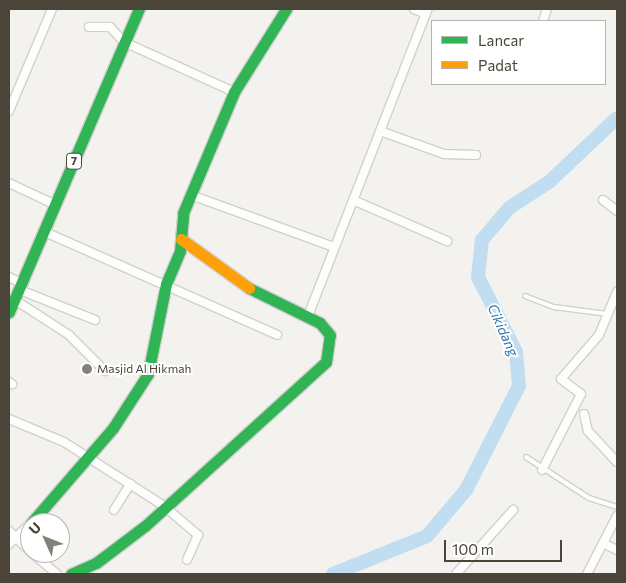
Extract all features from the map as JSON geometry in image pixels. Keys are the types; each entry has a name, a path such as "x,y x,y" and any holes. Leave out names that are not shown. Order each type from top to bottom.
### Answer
{"main road":[{"name":"7","path":"9,312 45,232 139,9"},
{"path":"40,513 127,409 148,374 166,284 182,239 183,213 234,92 286,9"},
{"path":"71,574 117,549 326,362 332,351 330,335 308,316 252,290 182,239"}],"street":[{"path":"9,111 52,9"},
{"path":"308,316 427,11 414,9"},
{"path":"88,27 110,27 124,42 234,92"},
{"path":"380,132 435,152 476,155"},
{"path":"9,183 56,205"},
{"path":"191,195 334,247"},
{"path":"353,200 446,241"},
{"path":"603,200 617,211"},
{"path":"45,232 277,334"},
{"path":"9,276 19,291 106,371"},
{"path":"19,291 95,320"},
{"path":"542,470 581,394 561,380 597,339 617,292"},
{"path":"584,414 588,431 617,462"},
{"path":"9,419 88,457 164,506 198,535 187,560"},
{"path":"114,510 130,484"},
{"path":"456,574 513,510"},
{"path":"587,574 617,516"},
{"path":"9,530 20,542"},
{"path":"9,544 20,536"},
{"path":"603,543 617,550"},
{"path":"44,563 57,574"}],"lane":[{"path":"525,296 554,307 608,314"},
{"path":"526,457 542,470 589,498 617,507"}],"waterway":[{"name":"Cikidang","path":"333,574 427,536 466,490 519,386 516,352 478,277 482,240 509,208 549,182 617,118"}],"traffic: fast":[{"path":"9,312 139,9"},
{"path":"40,513 113,428 148,374 166,284 180,251 183,213 234,92 286,9"},
{"path":"71,574 96,563 145,526 326,362 330,335 320,323 249,288"}],"traffic: slow":[{"path":"181,239 249,288"}],"place":[{"name":"Masjid Al Hikmah","path":"87,369"}]}
